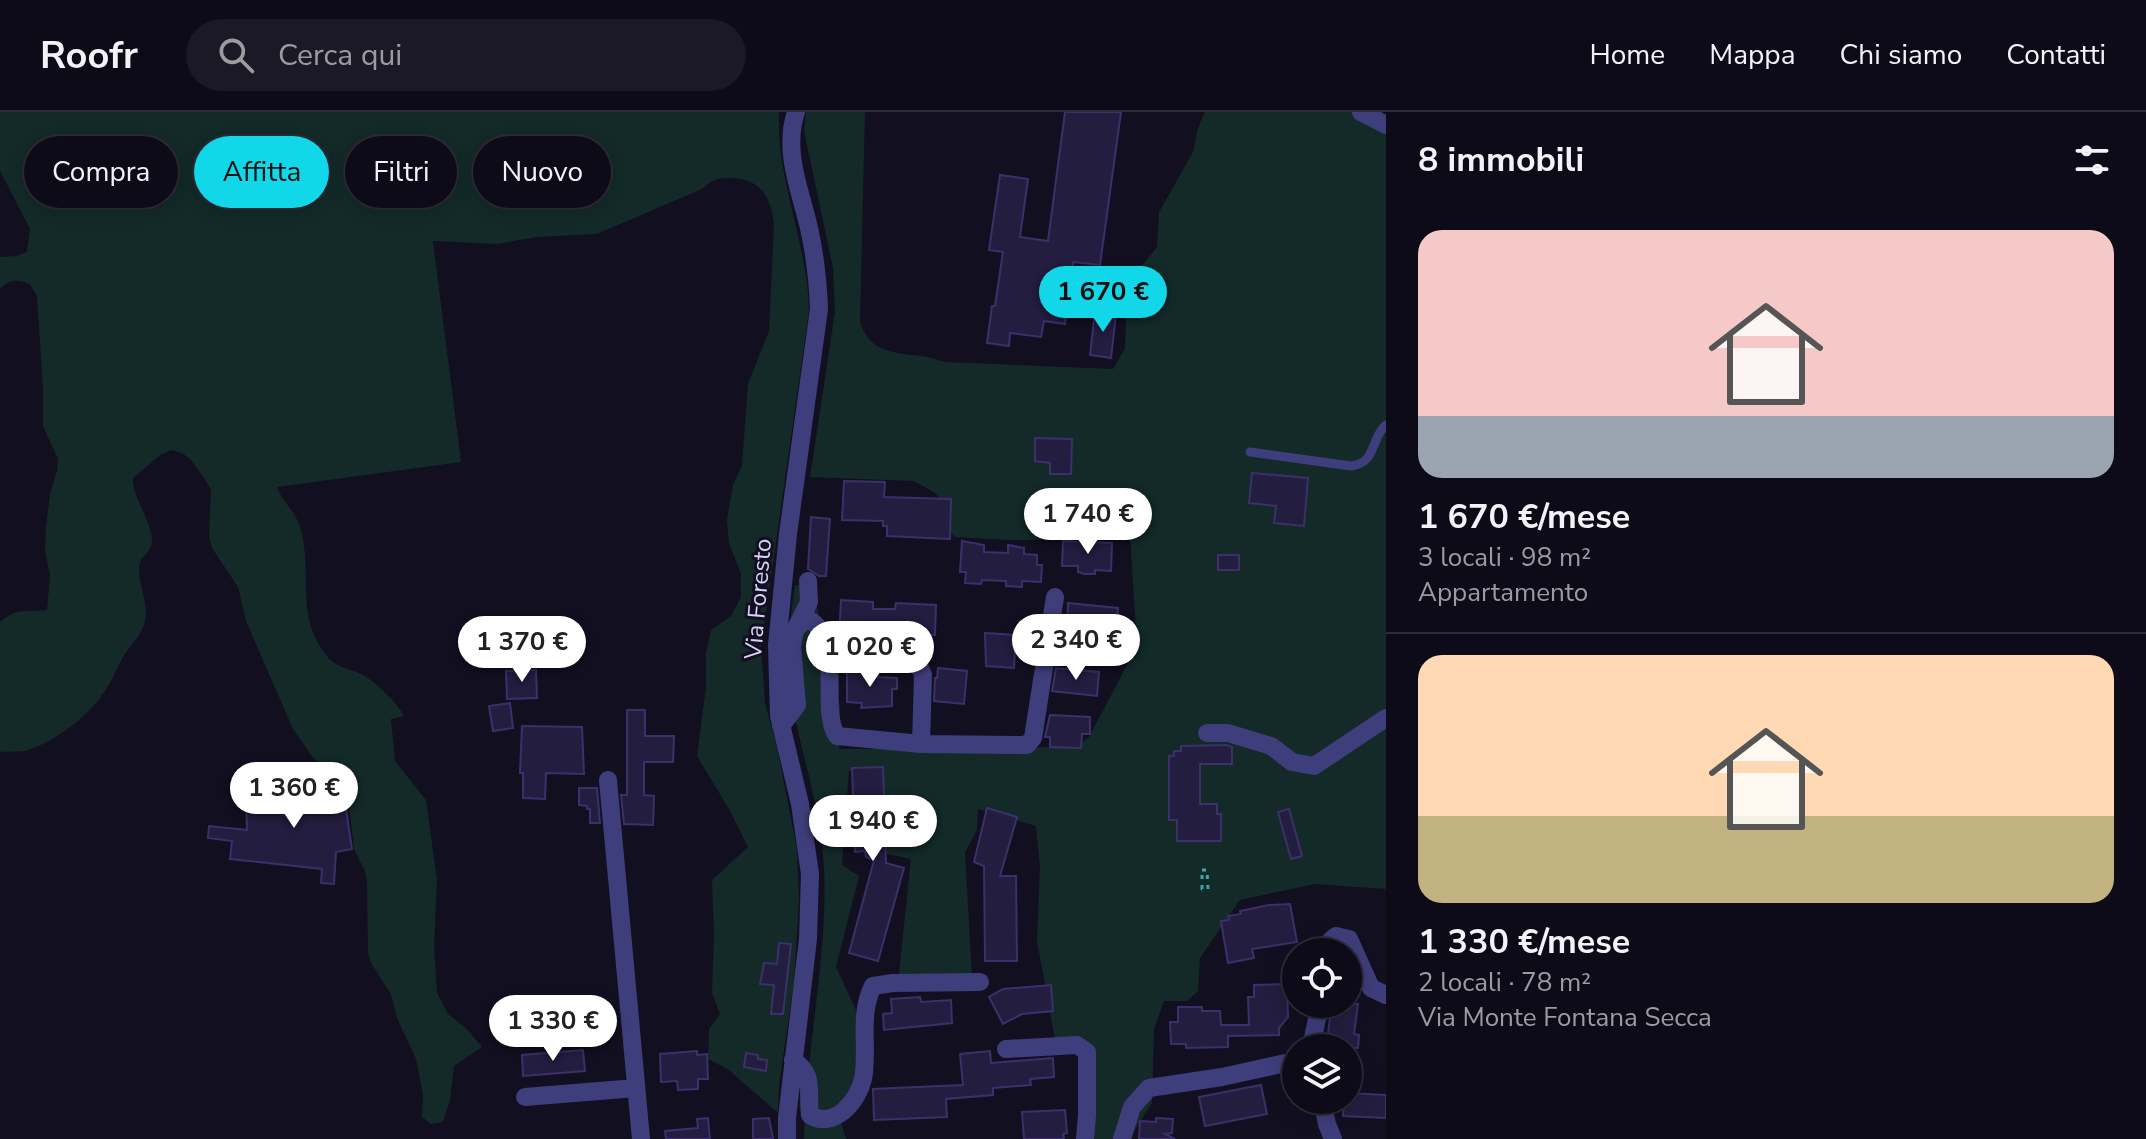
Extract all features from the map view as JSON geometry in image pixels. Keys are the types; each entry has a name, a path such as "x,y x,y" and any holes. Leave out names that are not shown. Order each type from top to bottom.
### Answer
{"street":[{"name":"Via Foresto","path":"787,1139 808,939 810,874 800,804 781,726 776,674 780,604 819,309 818,281 809,229 790,143 796,112"},
{"path":"1361,112 1386,125"},
{"path":"781,726 797,705 793,667 795,630 809,602 808,581"},
{"path":"795,630 803,622 811,621 821,629 830,669 832,719 837,736 921,744 1027,745 1033,738 1055,597"},
{"path":"897,663 918,664 923,675 921,744"},
{"path":"1207,733 1242,737 1271,746 1292,762 1314,766 1386,718"},
{"path":"608,780 641,1139"},
{"path":"1362,968 1371,988 1386,995"},
{"path":"793,1060 804,1067 809,1075 810,1115 817,1119 836,1117 850,1104 863,1082 866,999 873,986 980,982"},
{"path":"1006,1049 1077,1045 1087,1052 1085,1139"},
{"path":"1122,1139 1132,1107 1149,1088 1282,1064"},
{"path":"525,1097 636,1088"},
{"path":"1325,1114 1333,1139"}],"lane":[{"path":"1250,452 1361,465 1370,457 1380,430 1386,425"}],"green space":[{"path":"0,112 779,112 782,162 803,261 809,311 761,647 765,703 797,849 799,901 794,982 779,1085 778,1113 729,1070 708,1059 709,1029 720,1014 712,993 712,880 748,847 697,756 706,688 706,653 711,630 731,616 741,597 741,574 729,543 727,520 733,485 742,465 748,384 769,331 774,226 771,207 763,192 751,182 723,178 597,234 536,237 497,244 433,241 461,462 277,487 301,530 307,611 317,641 331,660 365,676 387,694 401,711 404,716 391,719 395,761 426,800 437,880 434,948 437,993 448,1014 467,1029 482,1047 454,1066 450,1100 443,1122 431,1124 422,1117 423,1094 416,1059 397,1018 391,994 368,953 367,882 354,849 343,779 314,759 293,729 246,621 238,587 212,548 209,537 211,490 191,460 182,453 171,450 160,455 133,478 152,541 139,567 146,614 141,631 108,686 87,712 57,736 24,751 0,752 0,622 17,612 47,610 50,575 45,551 46,528 58,459 43,426 37,296 30,284 21,281 7,283 0,289 0,257 27,252 30,229 0,171"},
{"path":"806,112 865,112 860,321 869,339 876,345 892,352 947,362 1113,369 1125,348 1128,271 1142,265 1157,247 1159,212 1193,152 1205,112 1383,112 1380,120 1386,125 1386,889 1315,884 1240,900 1200,958 1198,991 1187,1001 1164,1001 1154,1029 1152,1103 1129,1139 1083,1139 1087,1073 1077,1051 1055,1040 1037,941 1040,866 1036,826 978,809 977,830 965,852 972,977 898,983 911,859 878,852 881,773 849,771 842,865 859,876 836,967 861,1021 870,1054 847,1097 836,1107 846,1139 804,1139 823,935 824,867 815,804 789,686 788,642 795,585 812,586 840,706 839,749 1077,747 1089,737 1137,646 1130,534 1107,533 1108,499 1098,499 1097,520 1067,535 1029,540 955,537 945,526 945,504 935,493 914,481 810,477 835,312 833,268 804,131"}],"building":[{"path":"1065,112 1121,112 1100,265 1073,262 1065,324 1044,321 1041,337 1010,333 1009,346 987,343 1003,252 989,250 1000,175 1028,179 1020,237 1048,241"},
{"path":"1095,311 1116,314 1111,358 1090,355"},
{"path":"1035,438 1072,439 1071,474 1050,474 1050,463 1035,461"},
{"path":"1252,473 1308,478 1304,526 1274,523 1276,506 1249,503"},
{"path":"844,481 885,482 884,497 951,499 950,539 887,536 887,526 883,526 883,521 842,520"},
{"path":"811,517 830,519 826,576 819,576 808,569"},
{"path":"962,541 984,545 984,552 1008,553 1008,545 1024,548 1024,554 1037,555 1037,565 1042,565 1041,582 1022,581 1022,587 1006,586 1006,581 965,583 966,572 960,572"},
{"path":"1063,541 1112,543 1111,571 1095,570 1095,574 1084,574 1078,572 1078,566 1062,566"},
{"path":"1218,555 1239,555 1239,570 1218,570"},
{"path":"841,600 873,602 873,609 895,609 896,603 936,605 935,635 876,632 875,639 839,638"},
{"path":"1068,603 1118,608 1117,635 1067,630"},
{"path":"985,633 1016,635 1014,668 986,666"},
{"path":"938,668 967,671 964,704 934,701"},
{"path":"1056,668 1099,672 1097,696 1052,691"},
{"path":"536,670 537,698 507,699 506,671"},
{"path":"847,670 897,678 897,689 892,689 892,706 861,708 862,703 847,702"},
{"path":"510,703 513,728 493,731 489,706"},
{"path":"627,710 645,710 645,736 674,736 673,762 644,762 644,795 654,796 653,825 624,824 621,795 627,795"},
{"path":"1050,715 1090,717 1090,734 1082,734 1081,748 1050,747 1050,737 1045,737"},
{"path":"522,726 582,727 584,774 546,773 545,799 523,798 523,773 520,773"},
{"path":"1181,746 1232,747 1232,764 1200,764 1200,804 1217,804 1217,814 1221,814 1221,841 1177,841 1177,820 1169,820 1169,756 1174,756 1174,751 1181,751"},
{"path":"883,767 886,863 904,868 878,961 849,953 874,860 866,857 865,851 855,852 852,768"},
{"path":"341,776 352,849 336,852 334,884 321,883 322,869 230,859 232,841 208,838 209,826 247,830 246,799 316,795 314,780"},
{"path":"579,788 597,788 600,823 590,823 590,809 579,805"},
{"path":"987,808 1017,817 1000,876 1016,876 1017,961 985,961 984,866 974,862"},
{"path":"1289,809 1302,856 1291,859 1278,812"},
{"path":"1290,904 1296,938 1282,938 1282,944 1252,949 1254,958 1228,963 1221,921 1229,920 1228,916 1241,914 1240,911"},
{"path":"779,943 791,944 783,1014 771,1014 774,985 760,984 764,963 777,964"},
{"path":"1282,984 1282,1018 1287,1018 1279,1028 1279,1035 1228,1036 1228,1047 1186,1048 1186,1044 1171,1044 1170,1022 1178,1022 1178,1007 1220,1011 1221,1025 1249,1025 1248,997 1254,997 1254,985"},
{"path":"1051,985 1053,1011 1022,1014 1003,1024 989,997 1003,989"},
{"path":"920,997 921,1002 951,1000 952,1023 884,1030 883,1014 892,1013 891,999"},
{"path":"1330,1018 1356,1018 1354,1034 1328,1034"},
{"path":"583,1050 585,1071 523,1076 522,1055"},
{"path":"697,1051 697,1055 707,1054 708,1079 698,1079 698,1089 678,1090 677,1081 661,1082 660,1054"},
{"path":"990,1051 991,1063 1053,1058 1054,1077 1030,1079 1031,1085 993,1088 993,1095 946,1099 947,1117 874,1120 873,1089 963,1085 960,1054"},
{"path":"746,1053 767,1060 766,1071 744,1067"},
{"path":"1261,1085 1267,1114 1205,1126 1199,1097"},
{"path":"1362,1094 1386,1095 1386,1118 1343,1116 1362,1114"},
{"path":"1065,1110 1067,1133 1063,1134 1064,1139 1024,1139 1022,1112"},
{"path":"708,1118 710,1139 666,1139 665,1131 698,1128 697,1119"},
{"path":"769,1118 773,1139 753,1139 753,1119"},
{"path":"1156,1118 1173,1119 1172,1133 1165,1134 1175,1139 1139,1139 1140,1121 1156,1122"}]}
